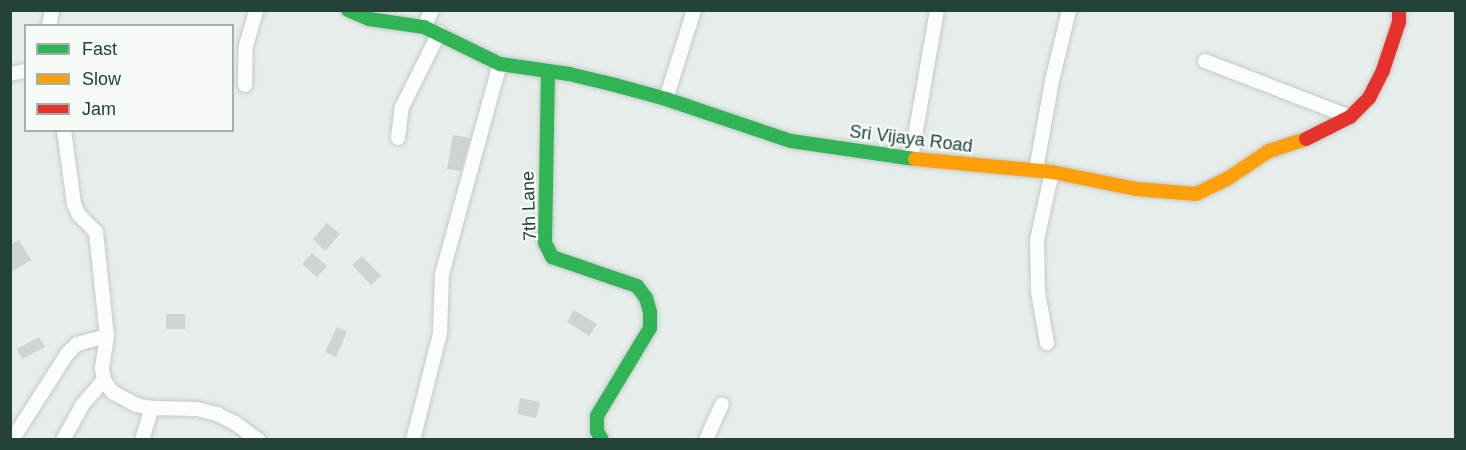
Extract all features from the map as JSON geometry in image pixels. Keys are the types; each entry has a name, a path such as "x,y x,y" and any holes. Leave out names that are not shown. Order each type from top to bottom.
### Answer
{"street":[{"path":"245,85 246,46 256,10"},
{"name":"Sri Vijaya Road","path":"348,10 424,27 500,64 548,71 666,99 791,141 911,159 1052,172 1137,189 1196,194 1227,179 1269,151 1308,138 1350,117 1369,99 1383,70 1399,22 1399,10"},
{"path":"424,27 432,10"},
{"path":"666,99 694,10"},
{"path":"911,159 937,10"},
{"path":"1036,170 1052,81 1069,10"},
{"path":"398,138 402,107 439,33"},
{"path":"1204,61 1350,117"},
{"path":"413,440 440,333 442,274 500,64"},
{"name":"7th Lane","path":"548,71 545,243 552,256 637,286 646,298 650,312 650,328 597,416 597,431 602,440"},
{"path":"63,132 74,204 96,232 107,336 102,369 104,380 112,392 123,399 152,408 197,409 216,414 235,423 258,440"},
{"path":"1047,343 1038,292 1037,240 1052,172"},
{"path":"12,440 67,354 77,344 107,336"},
{"path":"63,440 83,404 104,380"},
{"path":"706,440 722,404"},
{"path":"142,440 152,408"}],"building":[{"path":"453,135 470,138 461,171 447,169"},
{"path":"327,223 340,234 325,251 313,239"},
{"path":"19,240 31,260 10,273 10,245"},
{"path":"312,253 327,266 317,277 302,264"},
{"path":"362,256 381,276 371,285 352,265"},
{"path":"574,310 597,324 589,336 567,322"},
{"path":"166,314 185,314 185,329 166,329"},
{"path":"337,327 347,332 336,357 325,352"},
{"path":"39,337 45,347 22,359 17,349"},
{"path":"520,398 540,402 536,418 517,414"}],"traffic: fast":[{"path":"348,10 369,19 424,27 500,64 569,74 615,85 666,99 791,141 915,159"},
{"path":"548,71 545,243 552,257 637,286 646,298 650,312 650,328 597,416 597,431 602,440"}],"traffic: slow":[{"path":"915,159 1052,172 1137,189 1196,194 1227,179 1269,151 1306,139"}],"traffic: jam":[{"path":"1306,139 1350,117 1369,98 1383,70 1399,22 1399,10"}]}
